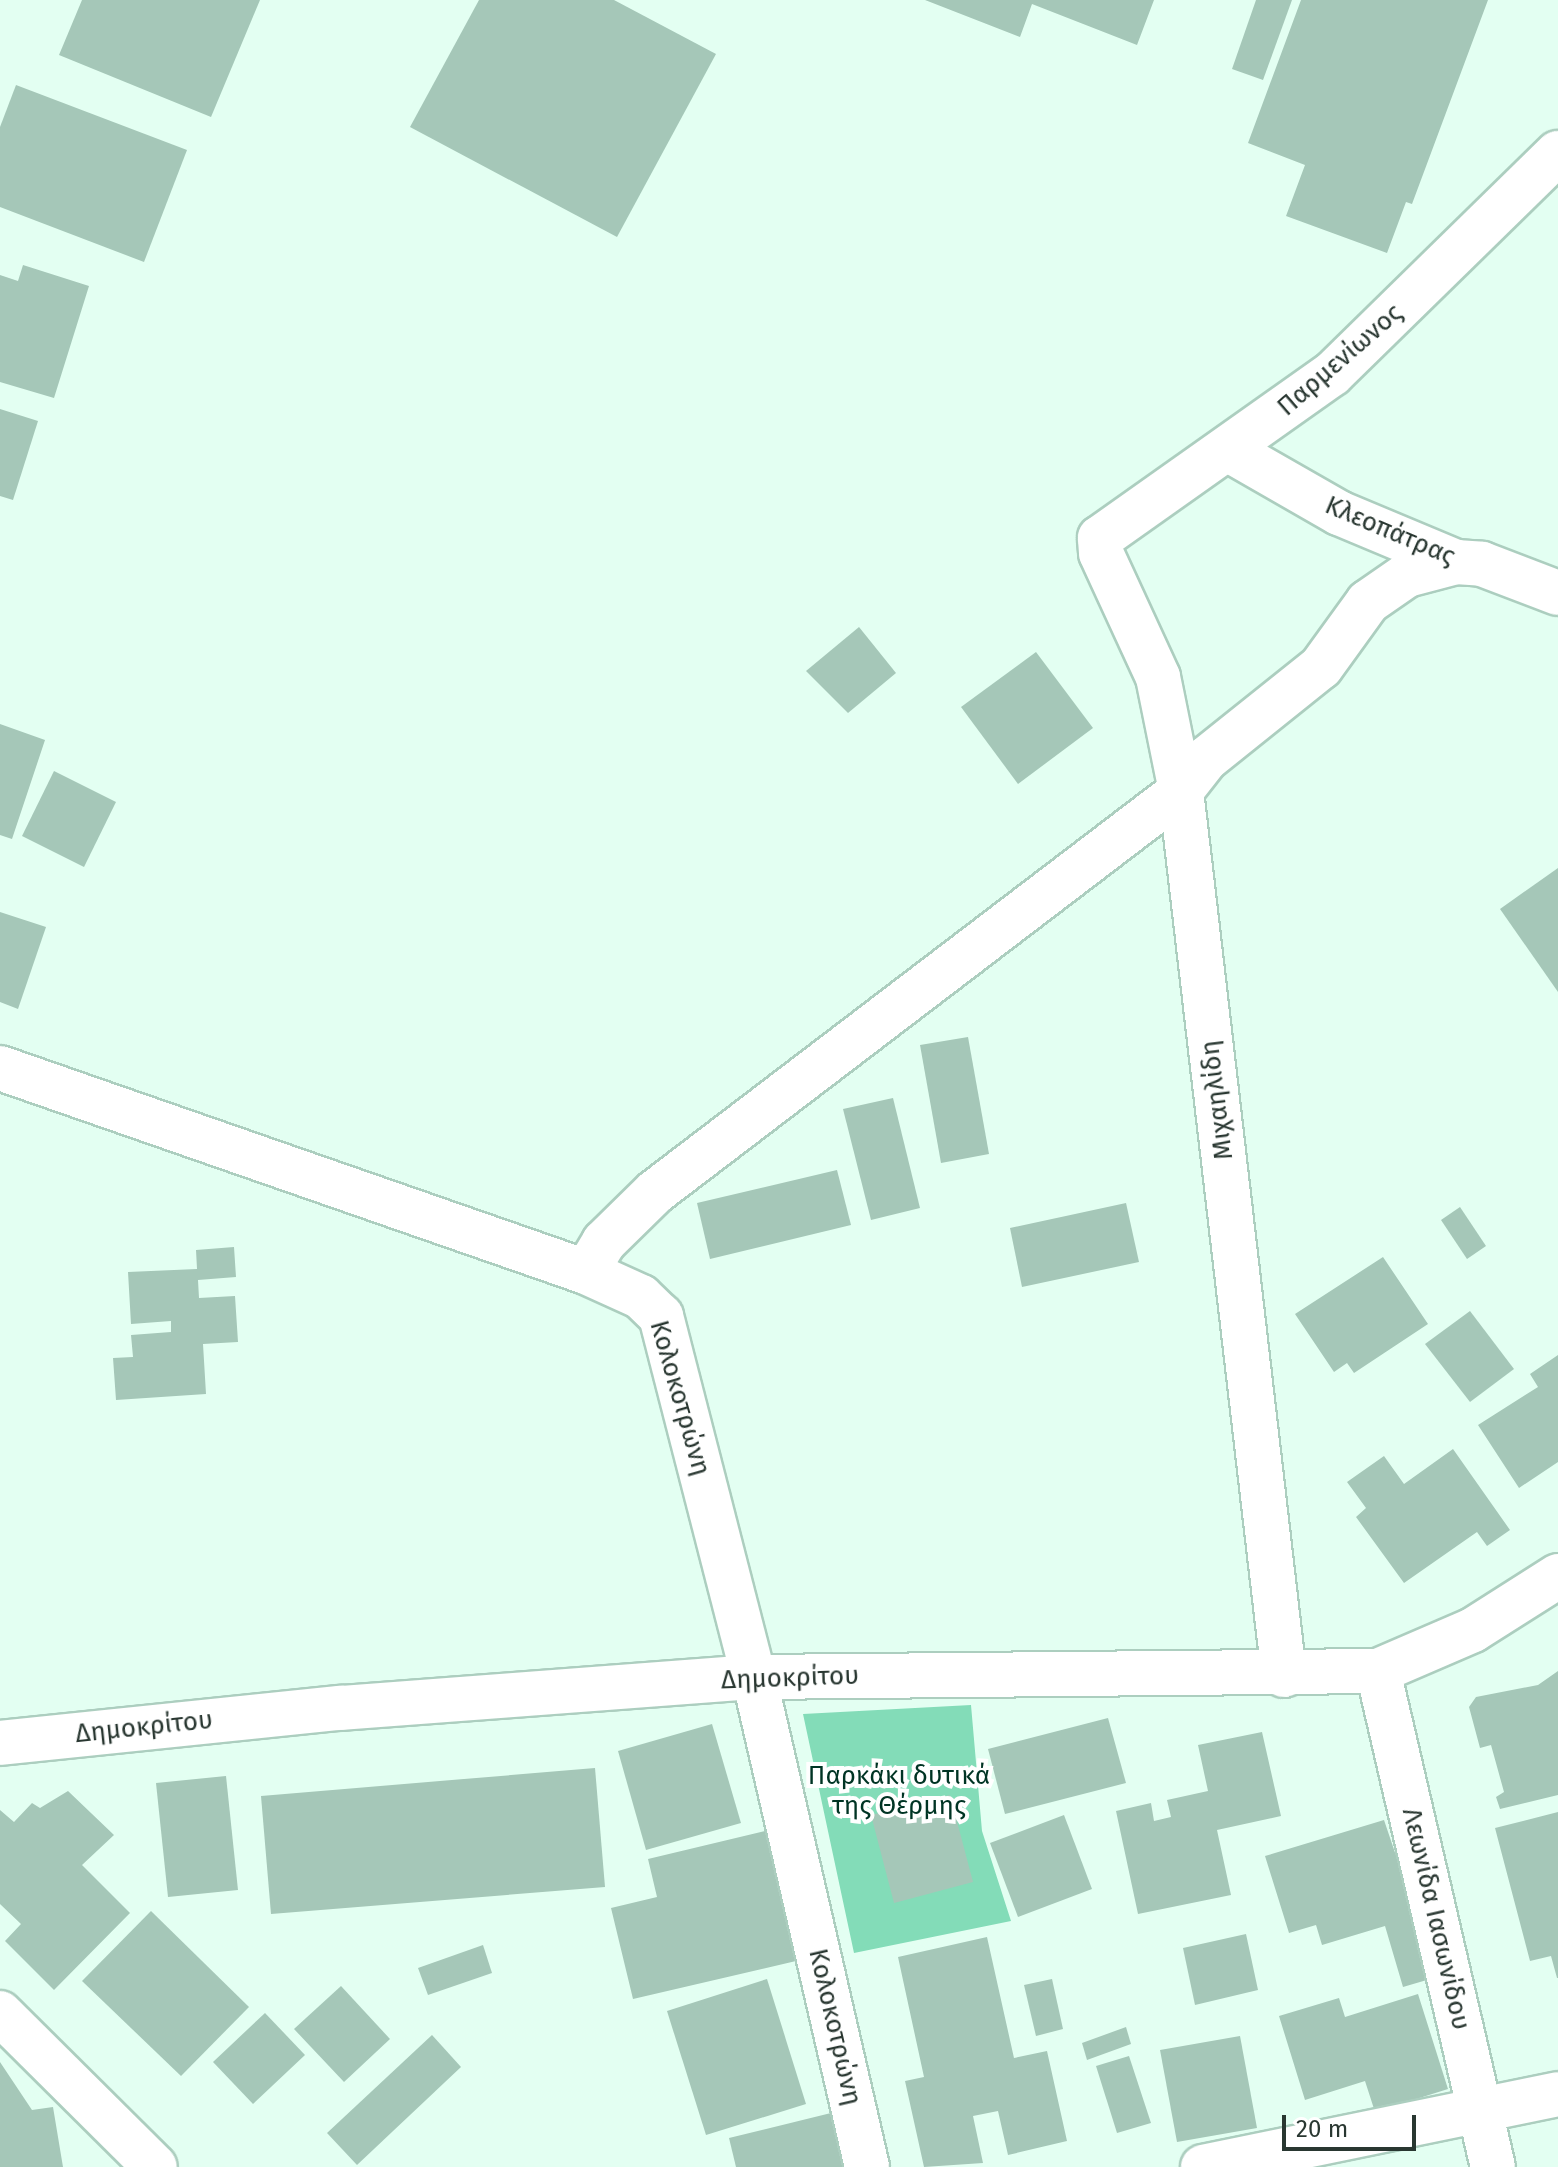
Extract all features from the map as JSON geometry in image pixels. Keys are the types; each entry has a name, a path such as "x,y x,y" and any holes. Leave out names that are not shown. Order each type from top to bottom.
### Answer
{"street":[{"name":"Παρμενίωνος","path":"1100,538 1229,450 1365,344 1558,153"},
{"name":"Κλεοπάτρας","path":"1229,450 1339,513 1456,562 1482,564 1558,593"},
{"name":"Μιχαηλίδη","path":"1100,538 1101,553 1158,677 1181,791 1284,1675"},
{"path":"586,1272 604,1242 655,1192 1181,791 1206,759 1321,667 1368,602 1407,575 1456,562"},
{"name":"Κολοκοτρώνη","path":"0,1068 586,1272 641,1297 661,1316 754,1677 867,2167"},
{"name":"Δημοκρίτου","path":"0,1743 341,1708 754,1677 1284,1675 1378,1671 1473,1630 1558,1576"},
{"name":"Λεωνίδα Ιασωνίδου","path":"1378,1671 1493,2167"},
{"path":"0,2013 155,2167"},
{"path":"1203,2167 1558,2094"},
{"path":"1457,2167 1480,2108"}],"green space":[{"name":"Παρκάκι δυτικά της Θέρμης","path":"971,1705 982,1831 1011,1921 854,1953 803,1714"}],"building":[{"path":"82,0 260,0 211,117 59,55"},
{"path":"479,0 614,0 716,54 617,237 410,127"},
{"path":"925,0 1154,0 1137,45 1032,4 1020,37"},
{"path":"1256,0 1292,0 1263,80 1232,69"},
{"path":"1301,0 1488,0 1412,204 1406,202 1387,253 1286,216 1305,165 1248,143"},
{"path":"16,85 187,150 144,262 0,207 0,127"},
{"path":"23,265 89,286 54,398 0,382 0,275 18,281"},
{"path":"0,409 38,421 13,500 0,496"},
{"path":"859,627 896,673 848,713 806,671"},
{"path":"1036,652 1093,728 1018,784 961,707"},
{"path":"0,724 45,740 12,839 0,835"},
{"path":"54,771 116,802 84,867 22,836"},
{"path":"1558,868 1558,992 1500,909"},
{"path":"0,912 46,927 18,1009 0,1002"},
{"path":"968,1037 989,1154 941,1163 920,1045"},
{"path":"893,1098 920,1208 871,1220 843,1109"},
{"path":"837,1170 851,1225 710,1259 697,1203"},
{"path":"1126,1203 1139,1262 1022,1287 1010,1228"},
{"path":"1460,1207 1486,1246 1467,1259 1441,1220"},
{"path":"234,1247 236,1277 198,1280 199,1298 235,1296 238,1342 203,1344 206,1394 116,1400 113,1358 133,1357 131,1335 171,1332 171,1321 131,1324 128,1272 197,1269 196,1250"},
{"path":"1383,1257 1428,1324 1354,1373 1347,1363 1334,1372 1295,1314"},
{"path":"1470,1311 1514,1369 1470,1402 1425,1344"},
{"path":"1558,1355 1558,1462 1519,1488 1478,1425 1538,1387 1530,1374"},
{"path":"1453,1449 1510,1530 1487,1546 1477,1532 1404,1583 1356,1517 1366,1508 1347,1482 1384,1456 1404,1484"},
{"path":"1558,1671 1558,1795 1500,1809 1496,1797 1504,1792 1491,1745 1480,1748 1469,1707 1476,1697 1538,1685"},
{"path":"1108,1718 1126,1783 1005,1814 988,1749"},
{"path":"712,1724 741,1823 646,1850 618,1751"},
{"path":"1262,1732 1281,1816 1217,1830 1231,1895 1138,1914 1116,1811 1151,1803 1154,1821 1171,1817 1167,1800 1208,1791 1198,1745"},
{"path":"595,1768 605,1887 271,1914 261,1796"},
{"path":"226,1776 238,1890 168,1897 156,1783"},
{"path":"68,1791 114,1835 82,1865 130,1913 54,1990 5,1941 21,1924 0,1904 0,1810 14,1822 32,1803 40,1808"},
{"path":"950,1795 973,1882 894,1903 871,1815"},
{"path":"1558,1812 1557,1978 1551,1956 1530,1961 1495,1828"},
{"path":"1064,1815 1092,1889 1018,1917 990,1843"},
{"path":"1384,1820 1437,1977 1403,1987 1385,1926 1322,1945 1316,1925 1289,1933 1265,1856"},
{"path":"765,1831 796,1961 633,1999 611,1908 657,1897 648,1859"},
{"path":"151,1911 249,2007 181,2076 82,1981"},
{"path":"1246,1934 1258,1990 1195,2005 1183,1948"},
{"path":"987,1937 1014,2058 1047,2051 1067,2141 1008,2155 998,2111 973,2116 983,2163 924,2167 905,2081 924,2077 898,1957"},
{"path":"483,1945 492,1973 428,1995 418,1968"},
{"path":"767,1979 806,2104 706,2135 667,2011"},
{"path":"1052,1979 1063,2029 1036,2036 1024,1985"},
{"path":"341,1986 390,2039 344,2082 294,2029"},
{"path":"1418,1994 1448,2089 1375,2112 1365,2081 1305,2100 1279,2016 1339,1998 1345,2017"},
{"path":"265,2013 305,2055 253,2104 213,2062"},
{"path":"1126,2027 1131,2044 1087,2060 1082,2043"},
{"path":"432,2035 461,2067 357,2165 327,2133"},
{"path":"1240,2036 1257,2128 1177,2142 1160,2050"},
{"path":"1129,2056 1151,2123 1117,2133 1096,2066"},
{"path":"0,2062 32,2110 53,2107 63,2167 0,2167"},
{"path":"831,2113 844,2167 736,2167 729,2138"}]}
